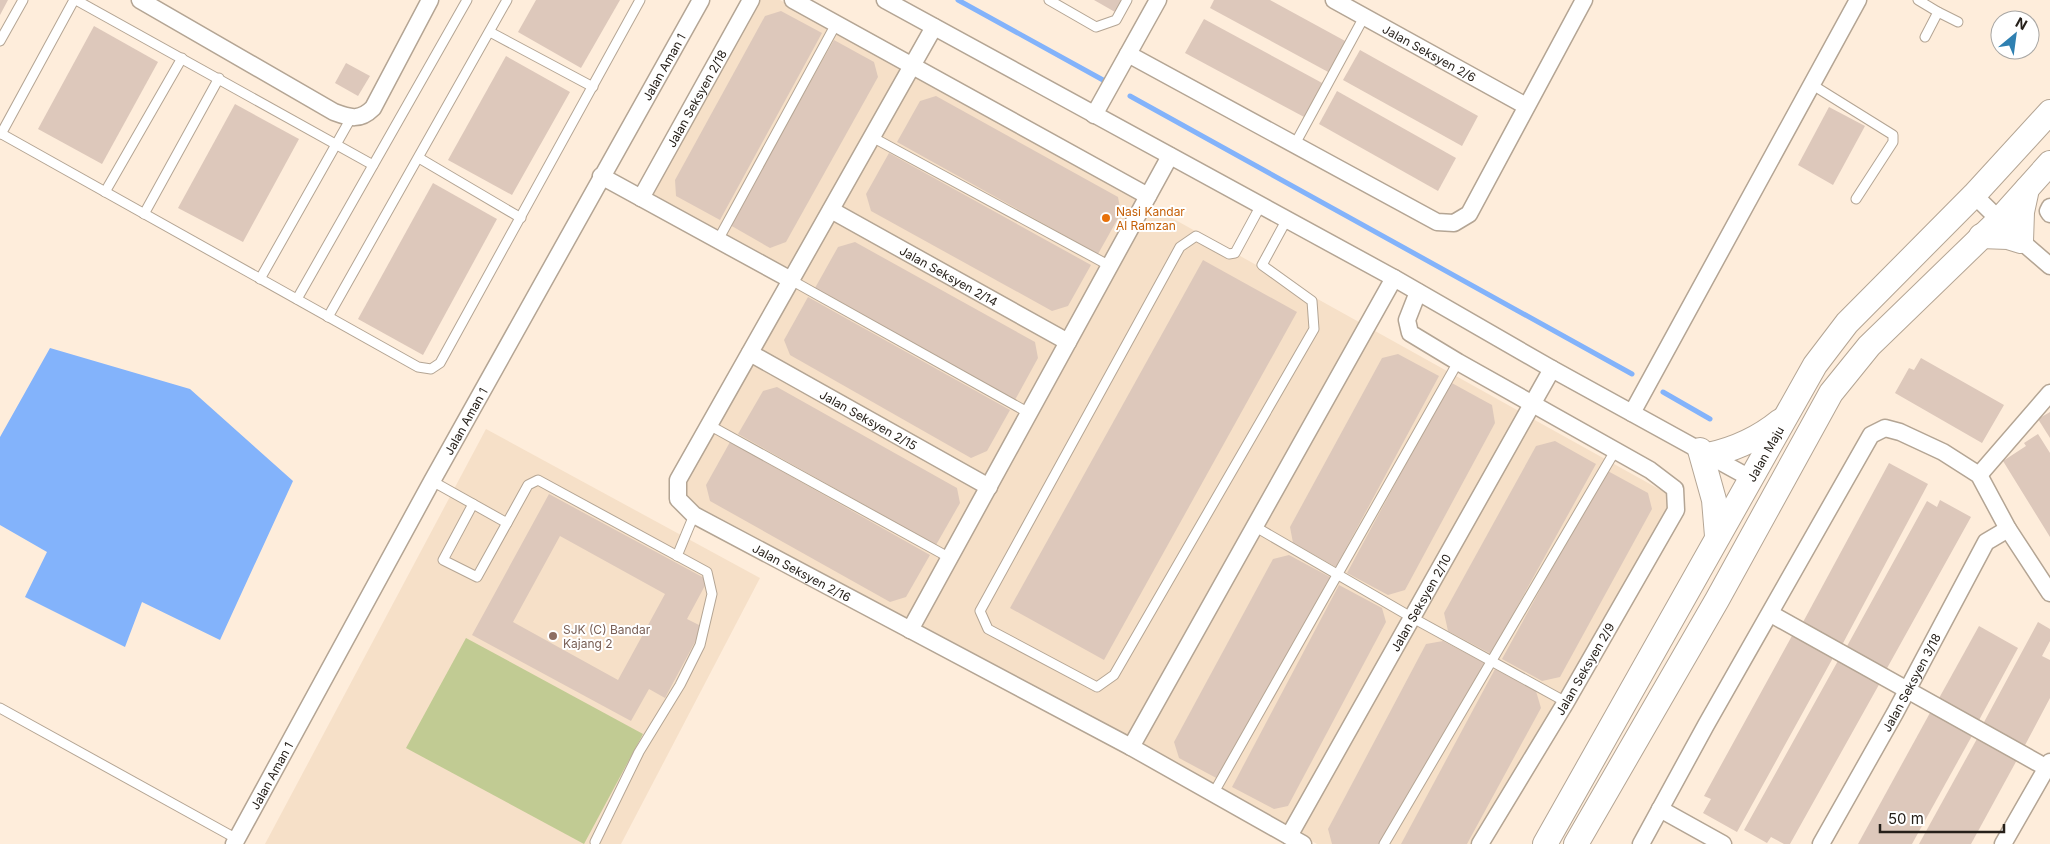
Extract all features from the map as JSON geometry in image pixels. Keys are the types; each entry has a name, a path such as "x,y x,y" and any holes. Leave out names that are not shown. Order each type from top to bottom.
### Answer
{"street":[{"path":"140,0 161,5 334,112 351,118 366,115 373,108 430,0"},
{"name":"Jalan Aman 1","path":"235,841 432,481 700,0"},
{"name":"Jalan Seksyen 2/18","path":"641,198 751,0"},
{"path":"793,0 1148,196"},
{"path":"885,0 1394,278 1552,369 1750,478 1759,476 1807,437"},
{"path":"1094,115 1158,0"},
{"name":"Jalan Seksyen 2/6","path":"1334,0 1526,106"},
{"path":"1128,54 1437,222 1454,223 1469,214 1584,0"},
{"path":"1632,413 1698,296 1750,195 1858,0"},
{"path":"694,515 678,499 678,480 934,27"},
{"name":"Jalan Maju","path":"1545,844 1815,365 1847,323 1974,195 2050,112"},
{"path":"910,630 1170,156"},
{"path":"1576,844 1749,541 1831,392 1869,346 1999,220 2050,163"},
{"path":"601,176 791,280"},
{"path":"2021,241 2022,212 2027,189"},
{"path":"1974,195 2021,241 2050,266"},
{"path":"2050,207 2048,211 2050,214"},
{"name":"Jalan Seksyen 2/14","path":"831,210 1068,342"},
{"path":"1981,236 2008,237 2021,241"},
{"path":"1131,747 1394,278"},
{"path":"1418,292 1407,320 1410,333 1615,451"},
{"name":"Jalan Seksyen 2/15","path":"750,353 988,487"},
{"name":"Jalan Seksyen 2/10","path":"1296,840 1411,617 1552,369"},
{"path":"1979,475 2050,393"},
{"path":"1704,452 1732,450 1770,429 1784,418"},
{"path":"1641,844 1871,435 1885,428 1900,432 1943,452 1979,475 2008,529 2050,593"},
{"name":"Jalan Seksyen 2/9","path":"1480,844 1566,702 1676,510 1675,489 1650,470 1615,451"},
{"path":"1704,452 1714,500 1717,536"},
{"path":"1749,541 1753,516 1750,478"},
{"name":"Jalan Seksyen 2/16","path":"694,515 1131,747 1296,840"},
{"name":"Jalan Seksyen 3/18","path":"1821,844 1907,690 1986,542 2008,529"},
{"path":"1771,614 1907,690 2048,765 2003,844"},
{"path":"1660,809 1723,844"}],"lane":[{"path":"0,41 22,0"},
{"path":"373,165 219,78 75,0 1,133 418,367 432,369 440,363 640,0"},
{"path":"297,299 467,0"},
{"path":"328,317 508,0"},
{"path":"1049,0 1096,27 1116,20 1127,0"},
{"path":"1918,0 1958,22"},
{"path":"1924,37 1938,12"},
{"path":"1294,144 1364,17"},
{"path":"718,240 836,24"},
{"path":"490,32 592,87"},
{"path":"106,192 182,58"},
{"path":"144,214 219,78"},
{"path":"1811,84 1893,135 1893,142 1856,199"},
{"path":"260,278 351,118"},
{"path":"872,137 1110,266"},
{"path":"418,158 520,218"},
{"path":"1261,205 1235,253 1229,254 1196,236 1180,247 980,611 988,629 1097,687 1114,675 1314,329 1312,301 1262,265 1287,219"},
{"path":"791,280 1029,413"},
{"path":"1213,794 1458,362"},
{"path":"709,425 950,558"},
{"path":"1384,844 1615,451"},
{"path":"473,504 443,560 477,577 528,485 538,480 707,572 712,594 700,645 692,662 638,752 595,842"},
{"path":"432,481 507,524"},
{"path":"677,556 694,515"},
{"path":"1254,526 1338,576 1566,702"},
{"path":"0,708 235,841"}],"shaded area":[{"path":"760,0 780,0 1668,494 1669,509 1474,844 1317,844 701,510 683,494 684,482 799,278 651,195 757,2"},
{"name":"SJK (C) Bandar Kajang 2","path":"486,429 760,578 621,844 265,844"}],"green space":[{"path":"466,638 643,734 584,844 406,748"}],"water":[{"path":"50,348 190,389 293,481 220,640 142,602 125,647 25,597 47,552 0,525 0,437"}],"building":[{"path":"0,0 8,0 0,15"},
{"path":"536,0 620,0 581,68 518,32"},
{"path":"1094,0 1122,0 1115,12"},
{"path":"1214,0 1270,0 1347,42 1330,73 1210,8"},
{"path":"781,11 822,33 720,220 676,196 675,180 765,16"},
{"path":"1204,19 1324,84 1306,118 1185,53"},
{"path":"94,26 158,62 102,164 38,129"},
{"path":"834,40 874,62 878,77 786,242 770,248 730,225"},
{"path":"1360,50 1478,116 1462,146 1343,80"},
{"path":"506,56 570,92 512,195 448,160"},
{"path":"346,63 370,76 358,96 335,83"},
{"path":"1337,91 1456,158 1438,191 1319,124"},
{"path":"936,96 1118,197 1121,213 1098,254 897,142 920,101"},
{"path":"235,104 299,139 243,242 178,208"},
{"path":"1829,107 1865,126 1833,185 1798,165"},
{"path":"889,153 1091,265 1068,306 1052,311 871,211 866,194"},
{"path":"433,183 497,219 423,355 358,319"},
{"path":"855,242 1035,342 1038,358 1015,400 815,288 838,247"},
{"path":"1203,260 1297,312 1104,660 1010,608"},
{"path":"808,297 1010,410 987,451 971,458 790,355 784,340"},
{"path":"1398,354 1439,376 1336,567 1293,543 1290,527 1382,358"},
{"path":"1921,358 2004,405 1982,443 1895,393 1909,368 1914,370"},
{"path":"1450,382 1492,405 1495,423 1405,590 1388,595 1347,573"},
{"path":"777,387 957,488 960,503 936,545 738,434 763,391"},
{"path":"2050,412 2050,438 2038,419"},
{"path":"2038,434 2050,453 2050,537 2003,461 2026,446 2024,443"},
{"path":"1555,441 1596,464 1491,654 1448,631 1444,613 1536,446"},
{"path":"730,442 930,555 906,597 890,602 710,501 706,485"},
{"path":"1889,463 1928,484 1842,645 1802,624"},
{"path":"1606,470 1648,493 1652,509 1560,677 1542,681 1502,659"},
{"path":"549,494 708,580 687,619 703,627 665,698 649,689 631,721 472,635","holes":["560,536 665,594 618,680 513,622"]},
{"path":"1940,500 1971,517 1886,670 1846,648 1927,501 1937,507"},
{"path":"1289,555 1330,577 1220,780 1179,758 1174,742 1273,559"},
{"path":"1339,585 1382,608 1386,622 1288,806 1274,809 1232,787"},
{"path":"2038,622 2050,629 2050,641 2042,656 2050,660 2050,698 2024,747 1983,724"},
{"path":"1979,626 2018,648 1978,722 1938,700"},
{"path":"1793,634 1834,656 1737,832 1703,813 1711,799 1704,796"},
{"path":"1443,641 1485,663 1388,844 1332,844 1328,829 1426,644"},
{"path":"1839,659 1881,681 1790,844 1784,844 1771,837 1767,843 1744,830"},
{"path":"1495,669 1536,691 1541,708 1467,844 1401,844"},
{"path":"1931,711 1973,734 1912,844 1858,844"},
{"path":"1978,737 2018,758 1971,844 1919,844"}],"waterway":[{"path":"958,0 1103,80"},
{"path":"1130,96 1632,374"},
{"path":"1663,392 1710,419"}],"place":[{"name":"Nasi Kandar Al Ramzan","path":"1106,218"},
{"name":"SJK (C) Bandar Kajang 2","path":"553,636"}]}
